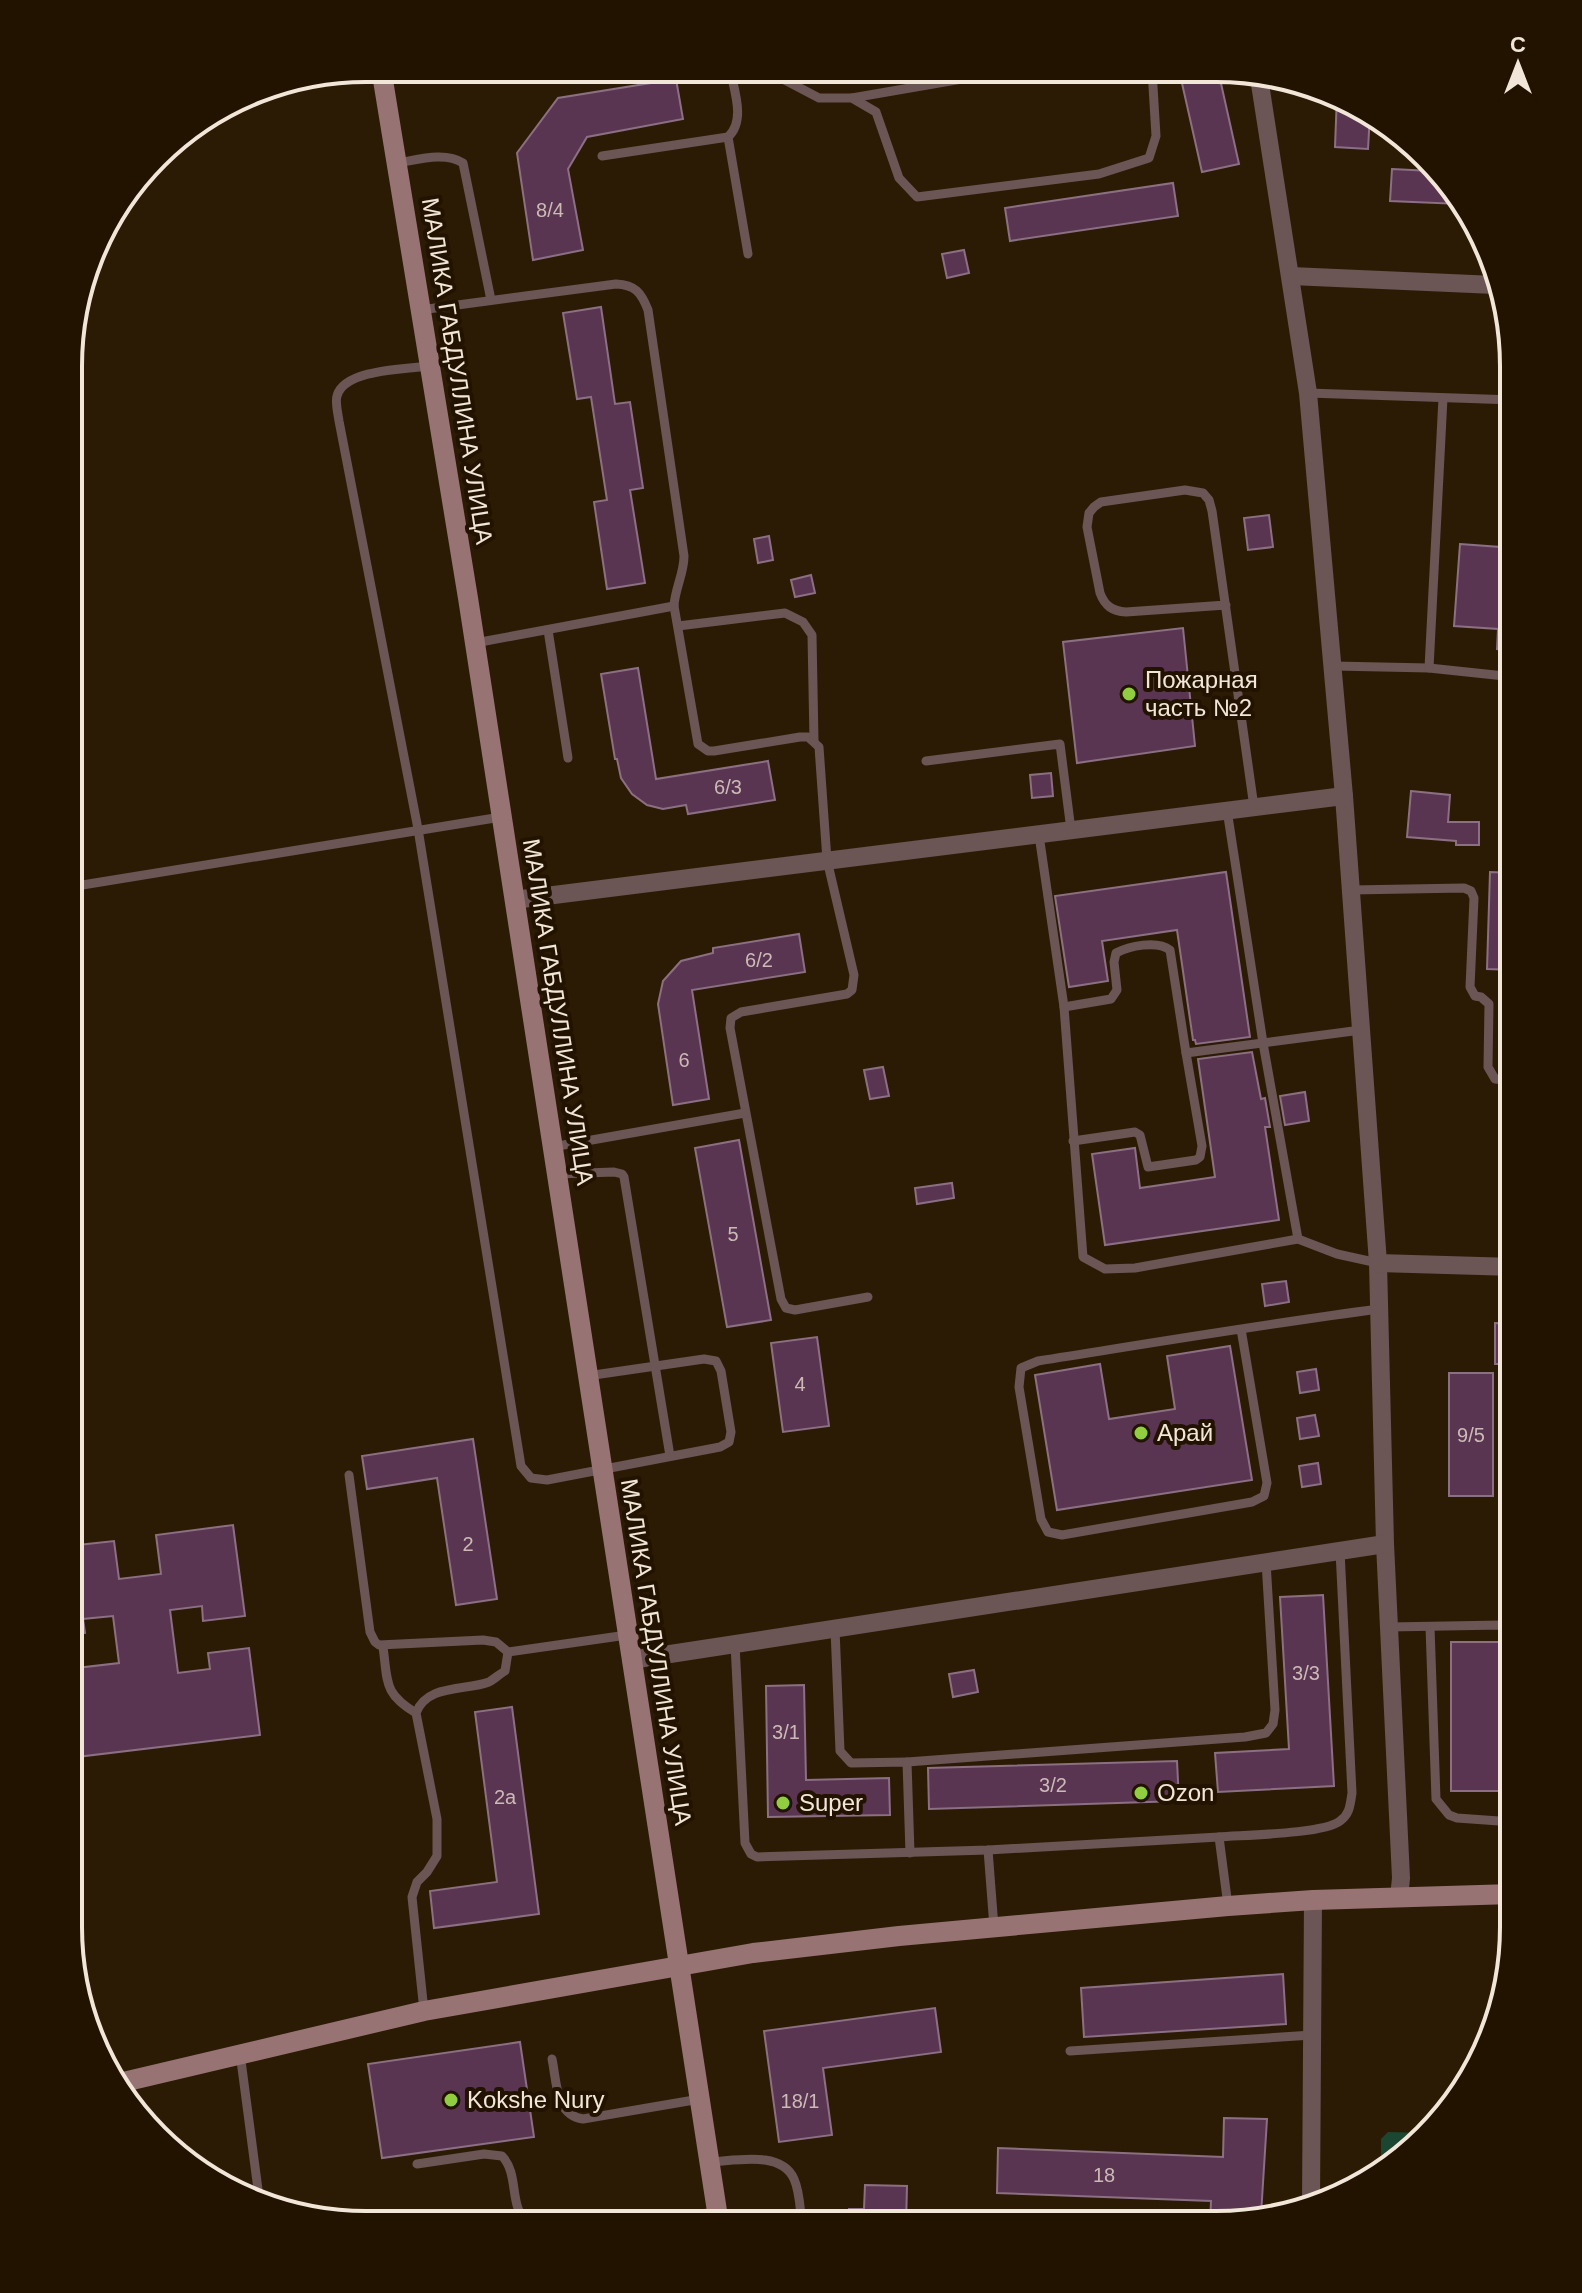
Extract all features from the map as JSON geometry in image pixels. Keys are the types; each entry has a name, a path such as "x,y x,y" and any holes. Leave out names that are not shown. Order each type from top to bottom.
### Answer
{"street":[{"name":"МАЛИКА ГАБДУЛЛИНА УЛИЦА","path":"384,83 475,643 717,2211"},
{"path":"1260,85 1308,393 1344,796 1378,1263 1385,1544 1401,1878 1399,1898"},
{"path":"1291,276 1488,285"},
{"path":"514,900 1344,796"},
{"path":"1378,1263 1500,1267"},
{"path":"631,1660 1385,1544"},
{"path":"127,2081 424,2011 678,1964 884,1937 1228,1906 1500,1894"},
{"path":"1311,2195 1313,1900"}],"lane":[{"path":"789,82 819,98 852,98 943,82"},
{"path":"852,98 876,112 899,178 917,197 1099,174 1149,158 1156,136 1153,82"},
{"path":"602,156 728,137 736,130 738,120 732,83"},
{"path":"728,137 748,254"},
{"path":"397,163 443,157 455,158 463,163 491,300"},
{"path":"420,310 616,284 638,289 648,310 684,556 674,606 697,738 702,749 714,751 800,737 814,741"},
{"path":"430,366 373,372 346,382 337,396 339,421 418,829 521,1466 525,1474 538,1481 720,1447 729,1442 731,1432 721,1371 716,1361 710,1359 587,1376"},
{"path":"1308,393 1500,400"},
{"path":"1429,668 1443,398"},
{"path":"1226,605 1126,612 1111,608 1104,603 1100,593 1087,527 1089,513 1101,502 1185,490 1203,493 1209,500 1226,605 1254,807"},
{"path":"475,643 674,606"},
{"path":"678,626 785,613 803,622 812,635 814,741 820,755 827,860 854,975 852,990 839,996 741,1012 731,1018 730,1028 783,1304 795,1310 868,1297"},
{"path":"548,630 568,758"},
{"path":"1334,666 1429,668 1500,676"},
{"path":"926,761 1060,744 1071,830"},
{"path":"1227,810 1263,1043 1298,1239"},
{"path":"82,885 501,817"},
{"path":"1039,835 1064,1007 1083,1257 1105,1269 1135,1268 1298,1239 1337,1254 1378,1263"},
{"path":"1351,890 1464,888 1471,891 1474,898 1470,987 1475,996 1489,1004 1488,1067 1495,1079 1500,1080"},
{"path":"1064,1007 1111,999 1117,990 1116,953 1124,949 1162,945 1170,950 1202,1146 1200,1157 1196,1160 1148,1167 1140,1135 1135,1132 1073,1141"},
{"path":"1186,1053 1361,1030"},
{"path":"552,1147 745,1113"},
{"path":"556,1174 622,1174 626,1182 670,1456"},
{"path":"1241,1329 1267,1483 1264,1496 1252,1502 1076,1533 1054,1535 1048,1532 1041,1519 1019,1387 1021,1368 1038,1361 1241,1329 1379,1309"},
{"path":"349,1475 370,1632 375,1642 383,1647 483,1640 496,1642 508,1652 627,1635"},
{"path":"735,1644 745,1843 751,1854 764,1858 988,1850 1293,1832 1337,1824 1348,1814 1352,1793 1340,1551"},
{"path":"835,1629 840,1751 851,1763 907,1762 1245,1737 1266,1733 1273,1724 1275,1710 1266,1562"},
{"path":"1389,1627 1500,1625"},
{"path":"1430,1627 1436,1799 1449,1815 1457,1818 1500,1821"},
{"path":"383,1647 389,1687 396,1701 416,1713"},
{"path":"424,2011 412,1897 417,1882 437,1856 437,1819 416,1713 419,1704 443,1690 489,1681 505,1671 508,1652"},
{"path":"907,1762 910,1853"},
{"path":"1219,1837 1228,1906"},
{"path":"988,1850 994,1928"},
{"path":"1070,2051 1312,2035"},
{"path":"240,2053 258,2189"},
{"path":"552,2059 560,2102 575,2118 700,2099"},
{"path":"417,2164 484,2154 502,2156 512,2171 518,2211"},
{"path":"710,2162 769,2160 781,2164 790,2171 795,2181 800,2211"}],"green space":[{"path":"1388,2132 1412,2133 1381,2158 1381,2139"}],"building":[{"path":"1182,82 1221,82 1239,164 1202,172"},
{"path":"653,83 677,83 683,119 587,137 568,169 583,250 533,260 517,153 558,98"},
{"path":"1336,109 1369,127 1368,149 1335,147"},
{"path":"1392,169 1422,171 1449,204 1390,201"},
{"path":"1173,183 1178,216 1010,241 1005,208"},
{"path":"964,250 969,273 947,278 942,254"},
{"path":"601,307 615,404 630,402 643,488 630,490 645,583 607,589 594,502 607,500 591,397 577,399 563,313"},
{"path":"1269,515 1273,547 1248,550 1244,518"},
{"path":"769,536 773,560 758,563 754,539"},
{"path":"1460,544 1500,547 1500,649 1497,649 1498,629 1454,626"},
{"path":"811,575 815,593 795,597 791,580"},
{"name":"Пожарная часть №2","path":"1183,628 1195,746 1077,763 1063,642"},
{"path":"638,668 656,779 768,761 775,800 688,814 686,805 663,809 647,805 632,794 621,778 615,759 601,674"},
{"path":"1051,773 1053,796 1032,798 1030,775"},
{"path":"1411,791 1450,795 1448,822 1479,822 1479,845 1456,845 1456,841 1407,837"},
{"path":"1226,872 1250,1037 1196,1044 1193,1040 1177,930 1102,941 1108,981 1069,987 1055,896"},
{"path":"1490,872 1500,872 1500,969 1487,969"},
{"path":"799,934 805,972 692,990 709,1099 673,1105 658,1004 663,981 681,961 713,953 713,948"},
{"path":"1252,1052 1270,1127 1265,1127 1279,1220 1105,1245 1092,1154 1135,1148 1140,1188 1215,1177 1198,1059"},
{"path":"883,1067 889,1096 870,1099 864,1070"},
{"path":"1305,1092 1309,1121 1285,1125 1280,1096"},
{"path":"739,1140 771,1320 727,1327 695,1148"},
{"path":"952,1183 954,1198 917,1204 915,1188"},
{"path":"1286,1281 1289,1302 1265,1306 1262,1284"},
{"path":"1495,1323 1500,1323 1500,1364 1495,1364"},
{"path":"817,1337 829,1426 783,1432 771,1343"},
{"path":"1230,1346 1252,1480 1057,1510 1035,1375 1100,1364 1109,1419 1175,1409 1167,1356"},
{"path":"1316,1369 1319,1390 1300,1393 1297,1372"},
{"path":"1449,1373 1493,1373 1493,1496 1449,1496"},
{"path":"1315,1415 1319,1436 1300,1439 1297,1418"},
{"path":"473,1439 497,1599 456,1605 437,1478 367,1489 362,1456"},
{"path":"1318,1463 1321,1484 1302,1487 1299,1466"},
{"path":"233,1525 245,1616 203,1621 202,1606 170,1610 178,1673 210,1669 208,1653 249,1648 260,1735 82,1756 82,1667 119,1663 113,1616 83,1619 85,1633 82,1633 82,1545 114,1541 119,1579 161,1574 156,1535"},
{"path":"1323,1595 1334,1786 1218,1792 1215,1753 1289,1749 1280,1597"},
{"path":"1451,1642 1500,1642 1500,1791 1451,1791"},
{"path":"974,1670 978,1692 953,1697 949,1674"},
{"path":"804,1685 806,1780 889,1778 890,1815 768,1817 766,1686"},
{"path":"512,1707 539,1914 434,1928 430,1891 497,1882 475,1712"},
{"path":"1177,1761 1179,1801 929,1809 928,1768"},
{"path":"1283,1974 1286,2024 1084,2037 1081,1988"},
{"path":"935,2008 941,2052 823,2068 832,2135 779,2142 764,2031"},
{"name":"Kokshe Nury","path":"520,2042 534,2137 382,2158 368,2064"},
{"path":"1224,2118 1267,2119 1261,2208 1211,2211 1211,2201 997,2193 998,2148 1223,2157"},
{"path":"865,2185 907,2186 906,2211 849,2211 864,2209"}],"place":[{"name":"Пожарная часть №2","path":"1129,694"},
{"name":"Арай","path":"1141,1433"},
{"name":"Ozon","path":"1141,1793"},
{"name":"Super","path":"783,1803"},
{"name":"Kokshe Nury","path":"451,2100"}]}
